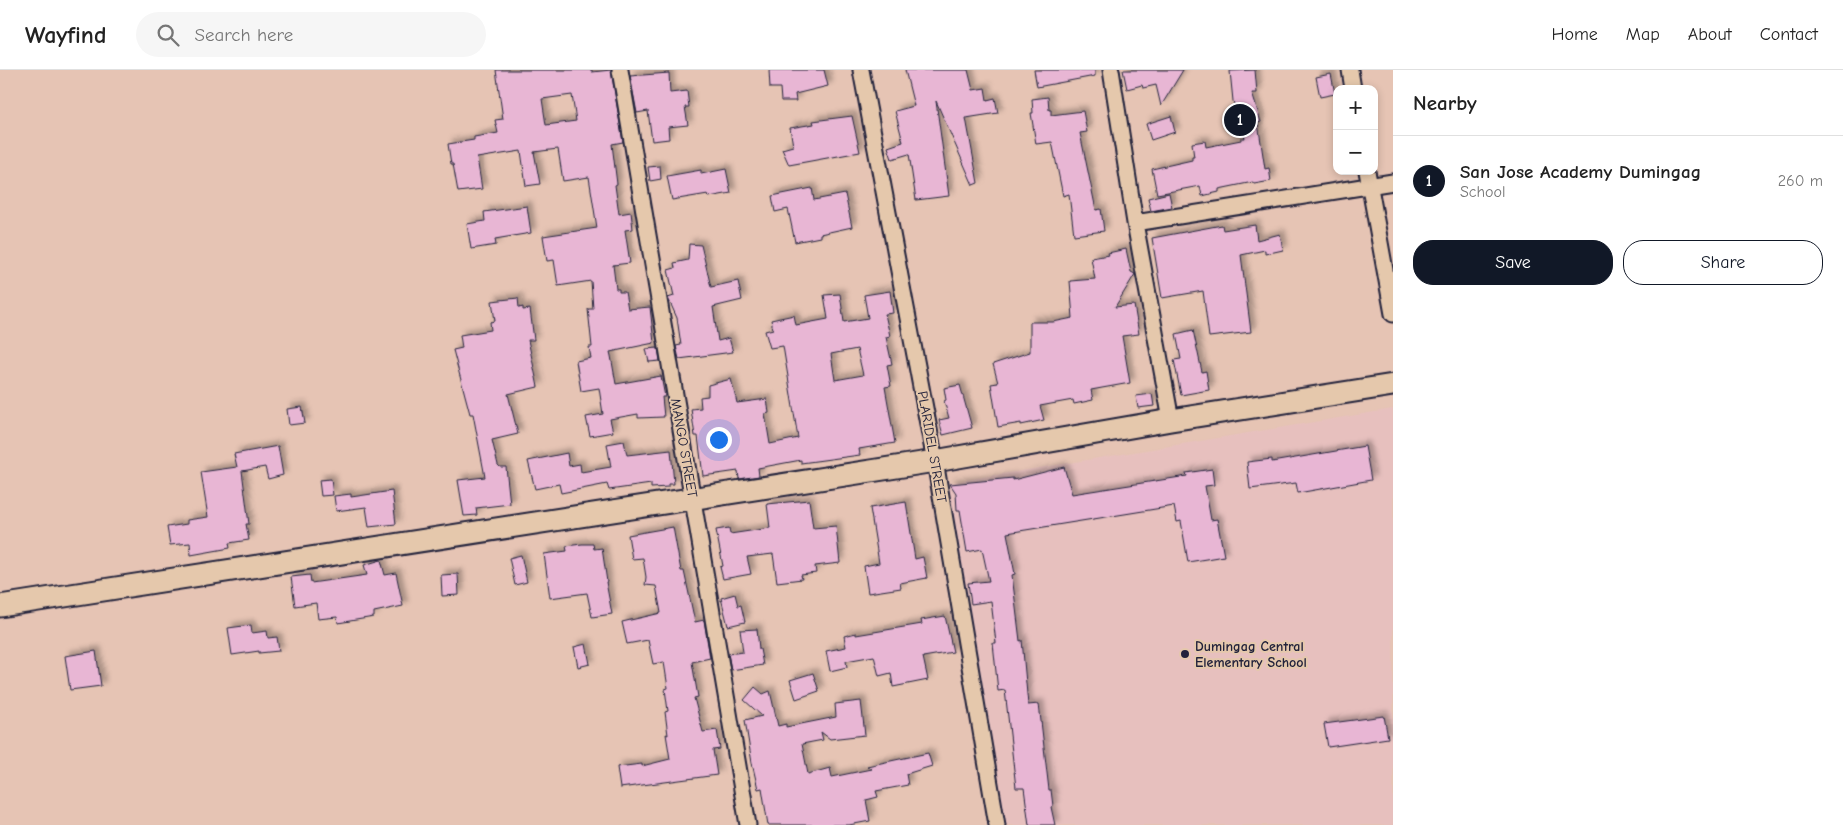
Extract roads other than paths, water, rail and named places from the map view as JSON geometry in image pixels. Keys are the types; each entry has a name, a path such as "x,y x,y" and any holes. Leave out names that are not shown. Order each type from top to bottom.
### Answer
{"main road":[{"path":"0,606 935,461 1171,420 1393,385"}],"street":[{"name":"MANGO STREET","path":"620,70 748,825"},
{"name":"PLARIDEL STREET","path":"862,70 935,461 997,825"},
{"path":"1111,70 1135,223 1171,420"},
{"path":"1350,70 1352,85"},
{"path":"1135,223 1369,178 1393,182"},
{"path":"1369,178 1393,314"}],"place":[{"name":"San Jose Academy Dumingag","path":"1240,120"},
{"name":"Dumingag Central Elementary School","path":"1185,654"}]}
